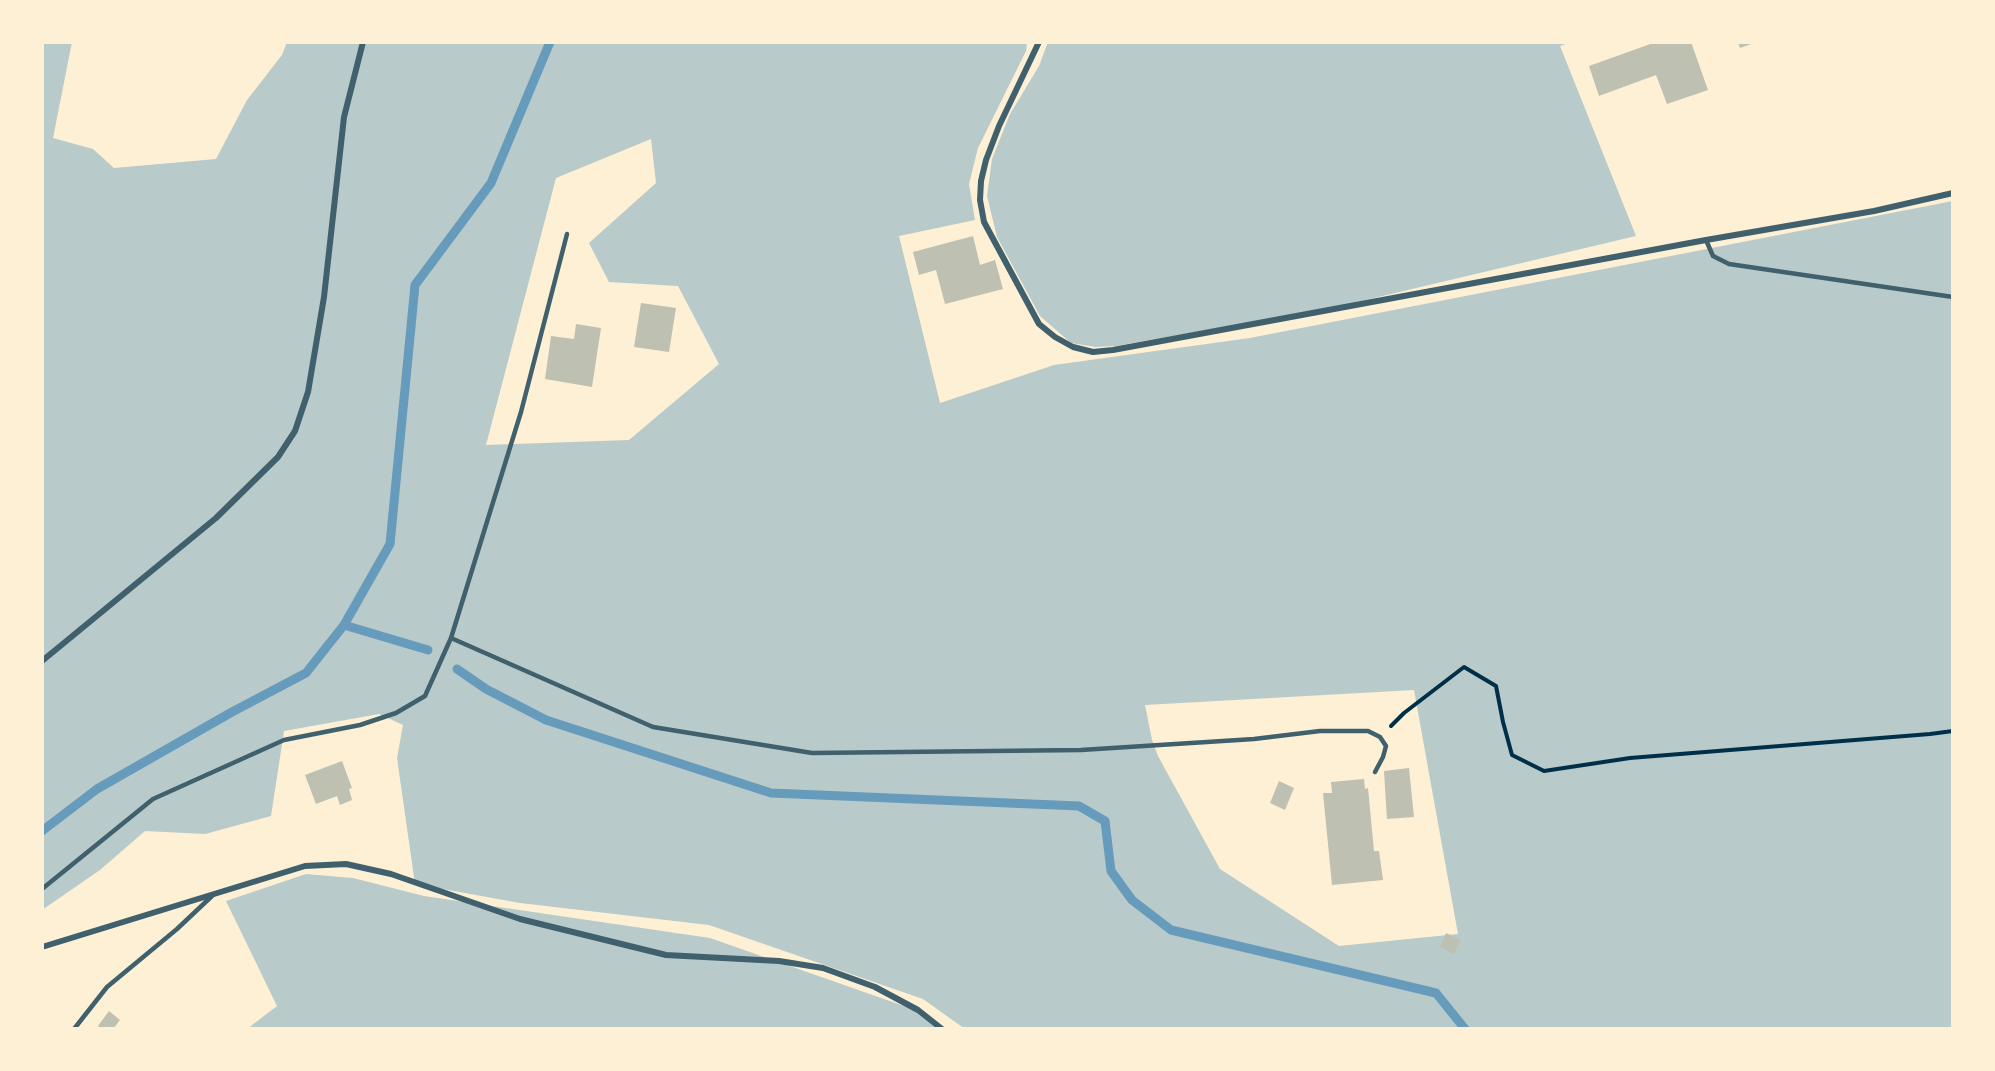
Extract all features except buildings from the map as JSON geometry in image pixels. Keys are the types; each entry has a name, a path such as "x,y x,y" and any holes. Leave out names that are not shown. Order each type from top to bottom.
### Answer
{"street":[{"path":"42,662 216,518 278,457 295,431 308,392 324,297 344,117 363,42"},
{"path":"1039,42 999,126 986,160 981,181 980,200 984,222 1040,324 1055,338 1073,347 1093,352 1874,211 1953,193"},
{"path":"42,948 305,866 346,864 391,874 520,919 666,955 779,961 823,968 875,987 918,1010 942,1029"}],"lane":[{"path":"42,890 153,799 284,740 360,725 396,713 424,696 450,638 520,412 567,234"},
{"path":"1706,240 1713,256 1729,264 1953,297"},
{"path":"450,638 653,727 812,753 1081,750 1254,739 1320,731 1368,731 1380,737 1386,746 1375,772"},
{"path":"74,1029 107,987 177,929 212,896"}],"path":[{"path":"1380,737 1404,713 1464,667 1496,686 1512,755 1544,771 1629,758 1953,731"}],"shaded area":[{"path":"42,42 72,42 53,138 93,149 114,168 216,159 247,100 282,55 287,42 1027,42 1026,51 978,148 969,184 975,220 899,236 940,403 1054,365 1250,338 1953,201 1953,1029 965,1029 923,999 709,925 520,903 415,884 397,758 403,725 379,714 284,731 271,816 205,834 145,831 100,870 42,910","holes":["651,139 656,183 589,243 609,282 678,286 719,364 629,440 486,445 556,178","1414,690 1458,934 1339,946 1220,869 1158,756 1152,740 1145,705"]},
{"path":"1048,42 1571,42 1560,46 1636,236 1336,307 1116,346 1096,347 1071,343 1040,316 997,237 987,196 992,159 1010,114 1039,66"},
{"path":"306,874 353,878 424,896 710,938 924,1013 947,1029 247,1029 277,1006 226,901"}],"waterway":[{"path":"42,831 97,789 232,712 306,673 344,625 390,544 415,285 491,183 550,42"},
{"path":"344,625 428,650"},
{"path":"457,669 486,689 546,720 771,793 1079,806 1105,821 1111,871 1132,900 1171,930 1436,993 1465,1029"}]}
